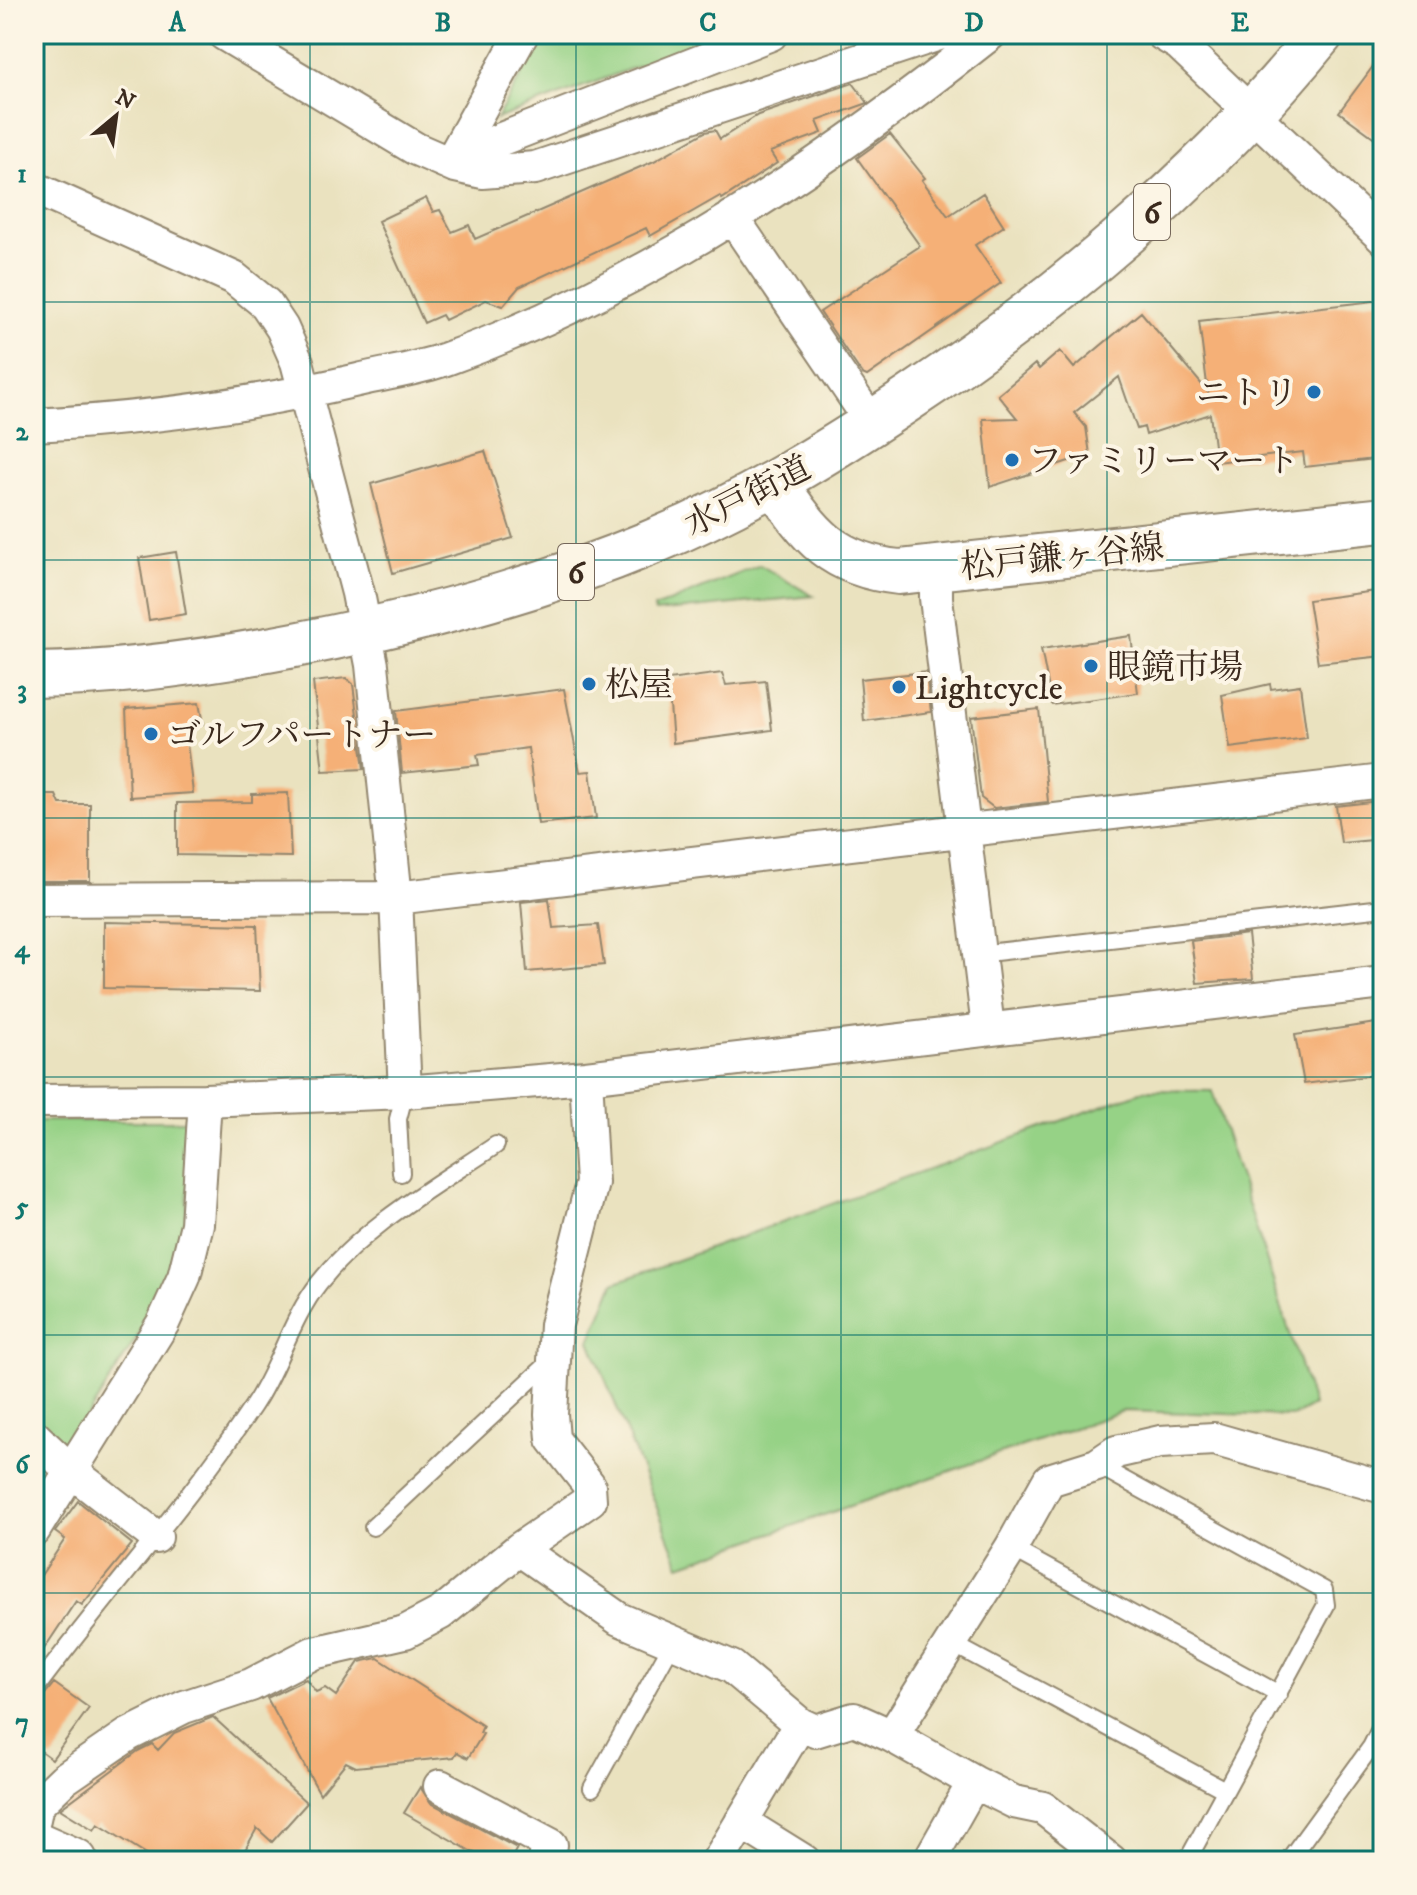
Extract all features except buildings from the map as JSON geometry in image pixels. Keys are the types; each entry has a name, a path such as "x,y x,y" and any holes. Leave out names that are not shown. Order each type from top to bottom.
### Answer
{"main road":[{"name":"水戸街道","path":"34,675 80,675 200,662 366,632 512,594 563,576 673,533 776,484 983,349 1103,257 1251,115 1321,34"},
{"name":"松戸鎌ヶ谷線","path":"776,484 806,530 852,563 899,572 1383,520"},
{"path":"34,1843 75,1861"}],"street":[{"path":"224,34 416,149 482,172 535,168 939,34"},
{"path":"449,160 522,34"},
{"path":"449,160 771,34"},
{"path":"34,425 207,411 305,393 444,360 561,312 657,264 732,217 930,82 990,34"},
{"path":"1162,34 1179,44 1383,238"},
{"path":"34,188 124,225 250,289 282,328 297,362 366,632 396,898 405,1092"},
{"path":"732,217 872,423"},
{"path":"936,570 936,598 988,1028"},
{"path":"34,900 396,898 1383,781"},
{"path":"34,1101 205,1100 405,1092 586,1077 1383,983"},
{"path":"34,1819 37,1805 64,1779 128,1735 184,1707 251,1685 313,1653 405,1632 441,1613 519,1549 590,1500 589,1485 553,1439 556,1325 592,1183 586,1077"},
{"path":"34,1530 163,1323 184,1277 197,1224 205,1100"},
{"path":"34,1436 71,1471 156,1537"},
{"path":"892,1736 1011,1548 1049,1480 1097,1465 1116,1452 1160,1442 1214,1439 1383,1487"},
{"path":"519,1549 619,1619 732,1667 800,1724 815,1731 854,1719 892,1736 1014,1802 1043,1808 1106,1860"},
{"path":"718,1861 800,1724"},
{"path":"929,1861 974,1782"},
{"path":"440,1786 551,1845 544,1861"},
{"path":"741,1822 804,1861"}],"lane":[{"path":"978,954 1383,908"},
{"path":"401,1173 398,1119 405,1092"},
{"path":"34,1691 113,1586 156,1537 255,1403 319,1284 362,1239 496,1145"},
{"path":"373,1527 554,1358"},
{"path":"1097,1465 1324,1590 1326,1605 1187,1861"},
{"path":"1011,1548 1279,1694"},
{"path":"592,1788 673,1642"},
{"path":"951,1643 1225,1790"},
{"path":"1288,1861 1371,1747 1383,1723"}],"green space":[{"path":"545,34 724,34 496,119"},
{"path":"760,565 813,596 655,612 654,608"},
{"path":"1146,1090 1212,1091 1313,1405 1293,1416 1123,1411 680,1565 590,1341 614,1283"},
{"path":"34,1121 193,1121 186,1221 169,1286 67,1449 34,1415"}],"place":[{"name":"ニトリ","path":"1314,392"},
{"name":"ファミリーマート","path":"1012,460"},
{"name":"眼鏡市場","path":"1091,666"},
{"name":"松屋","path":"589,684"},
{"name":"Lightcycle","path":"899,687"},
{"name":"ゴルフパートナー","path":"151,734"}]}
